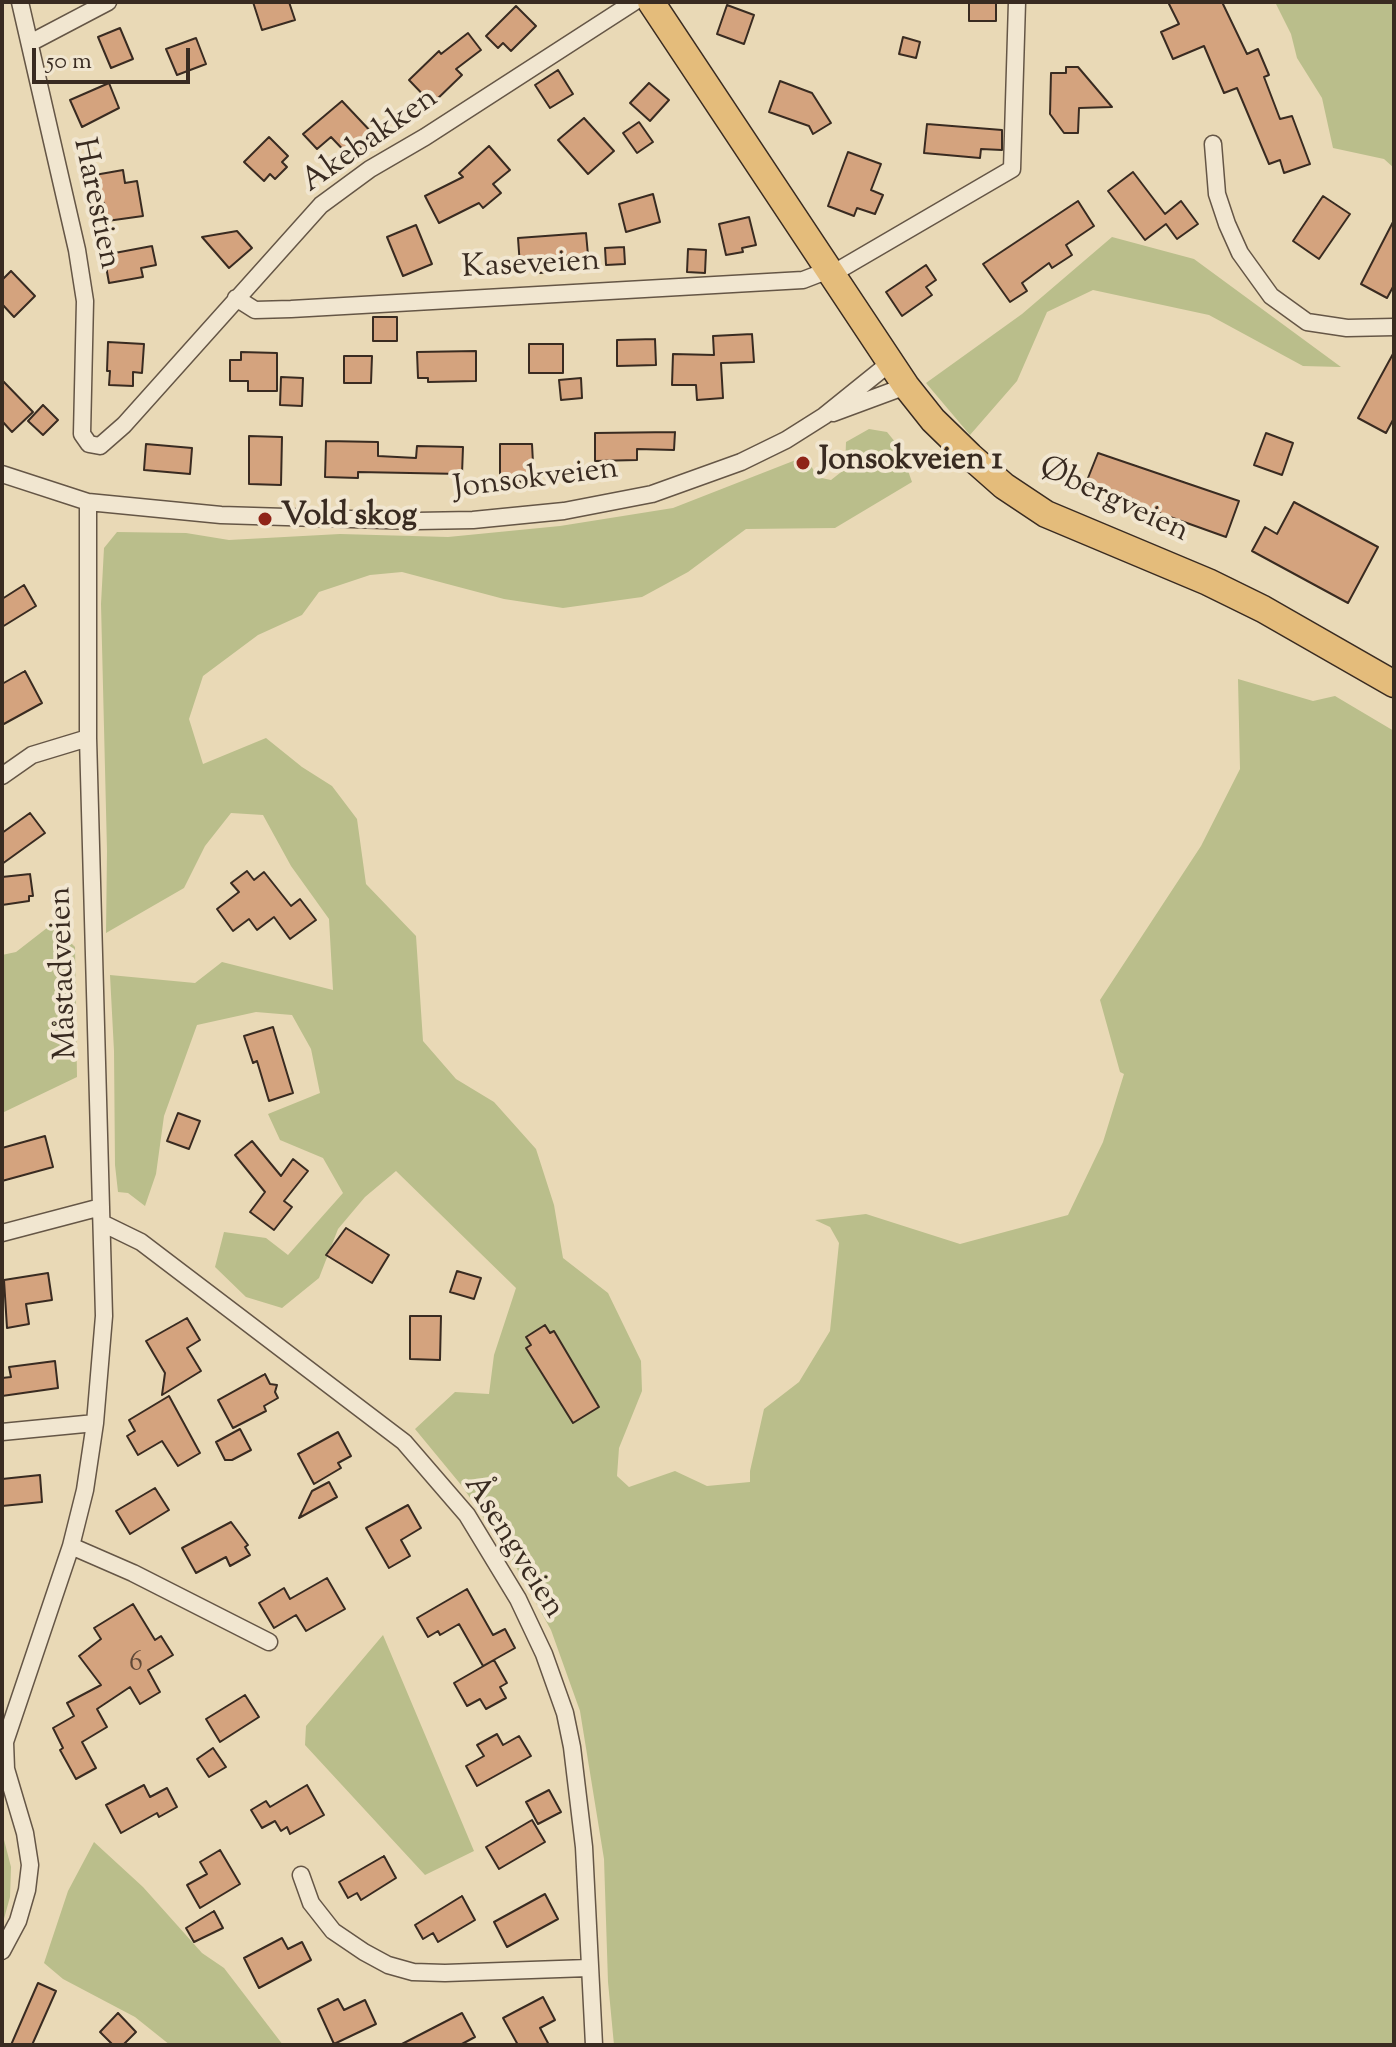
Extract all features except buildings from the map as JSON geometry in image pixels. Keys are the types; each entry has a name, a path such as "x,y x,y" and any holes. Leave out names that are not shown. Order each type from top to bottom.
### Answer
{"main road":[{"name":"Øbergveien","path":"651,2 906,386 933,420 970,456 1004,486 1046,514 1208,582 1263,609 1394,684"}],"street":[{"name":"Harestien","path":"20,2 75,240 85,301 81,421"},
{"path":"30,43 108,2"},
{"name":"Akebakken","path":"81,421 82,434 89,444 100,446 108,441 321,205 370,169 634,2"},
{"path":"831,272 1012,169 1017,2"},
{"path":"1213,144 1217,194 1227,224 1240,253 1271,296 1307,322 1347,328 1394,327"},
{"name":"Kaseveien","path":"236,298 255,310 291,309 803,280 831,272"},
{"name":"Jonsokveien","path":"2,474 88,502 221,515 379,521 473,520 564,511 652,494 697,480 786,440 824,416 891,362"},
{"name":"Jonsokveien","path":"824,416 906,386"},
{"name":"Måstadveien","path":"2,1951 18,1921 30,1865 25,1833 6,1769 5,1742 71,1546 85,1490 95,1423 104,1316 88,738 88,502"},
{"path":"2,776 32,755 88,738"},
{"path":"2,1233 102,1215"},
{"name":"Åsengveien","path":"102,1215 397,1436 467,1515 518,1599 544,1654 565,1713 572,1747 584,1847 594,2045"},
{"path":"2,1432 95,1423"},
{"path":"71,1546 133,1573 269,1642"},
{"path":"301,1875 311,1903 333,1931 388,1965 413,1972 445,1973 588,1968"}],"green space":[{"path":"1275,2 1394,2 1394,168 1384,159 1333,148 1322,98 1297,58 1291,34"},
{"path":"1112,237 1194,259 1341,367 1303,366 1209,315 1093,290 1047,312 1017,381 970,435 926,383 1022,314"},
{"path":"869,429 887,432 900,448 912,482 835,528 746,529 688,572 642,597 563,608 504,599 402,572 370,575 319,592 302,615 258,635 203,676 189,719 203,764 266,738 332,786 357,819 366,884 416,936 423,1041 456,1079 494,1102 536,1149 554,1205 563,1258 608,1293 641,1361 642,1391 619,1448 617,1476 629,1487 675,1471 707,1486 750,1482 764,1409 799,1382 830,1331 839,1243 830,1227 815,1220 866,1214 960,1244 1068,1215 1103,1142 1124,1074 1120,1072 1100,1000 1201,846 1240,769 1238,679 1313,701 1335,696 1394,731 1394,2045 614,2045 608,1982 604,1859 580,1711 551,1630 511,1558 462,1486 415,1429 455,1392 489,1394 494,1355 516,1288 396,1171 365,1197 338,1229 319,1278 282,1308 246,1297 215,1267 224,1232 266,1238 288,1255 343,1193 323,1158 280,1140 268,1114 320,1093 311,1049 292,1015 256,1012 197,1025 164,1116 156,1174 145,1206 128,1193 118,1192 110,975 195,983 222,962 333,990 329,919 291,866 263,815 231,813 205,846 184,888 106,933 101,604 104,548 117,532 186,533 229,540 340,534 448,537 560,526 673,508 806,456 817,477 831,480 845,469 846,442"},
{"path":"52,924 75,947 77,1077 2,1113 2,955 16,952"},
{"path":"383,1635 474,1851 425,1875 305,1745 306,1726"},
{"path":"2,1832 11,1867 10,1897 2,1926"},
{"path":"94,1842 143,1887 202,1953 224,1968 283,2045 170,2045 135,2017 63,1979 44,1963 68,1891"}],"place":[{"name":"Jonsokveien 1","path":"803,463"},
{"name":"Vold skog","path":"265,519"}]}
